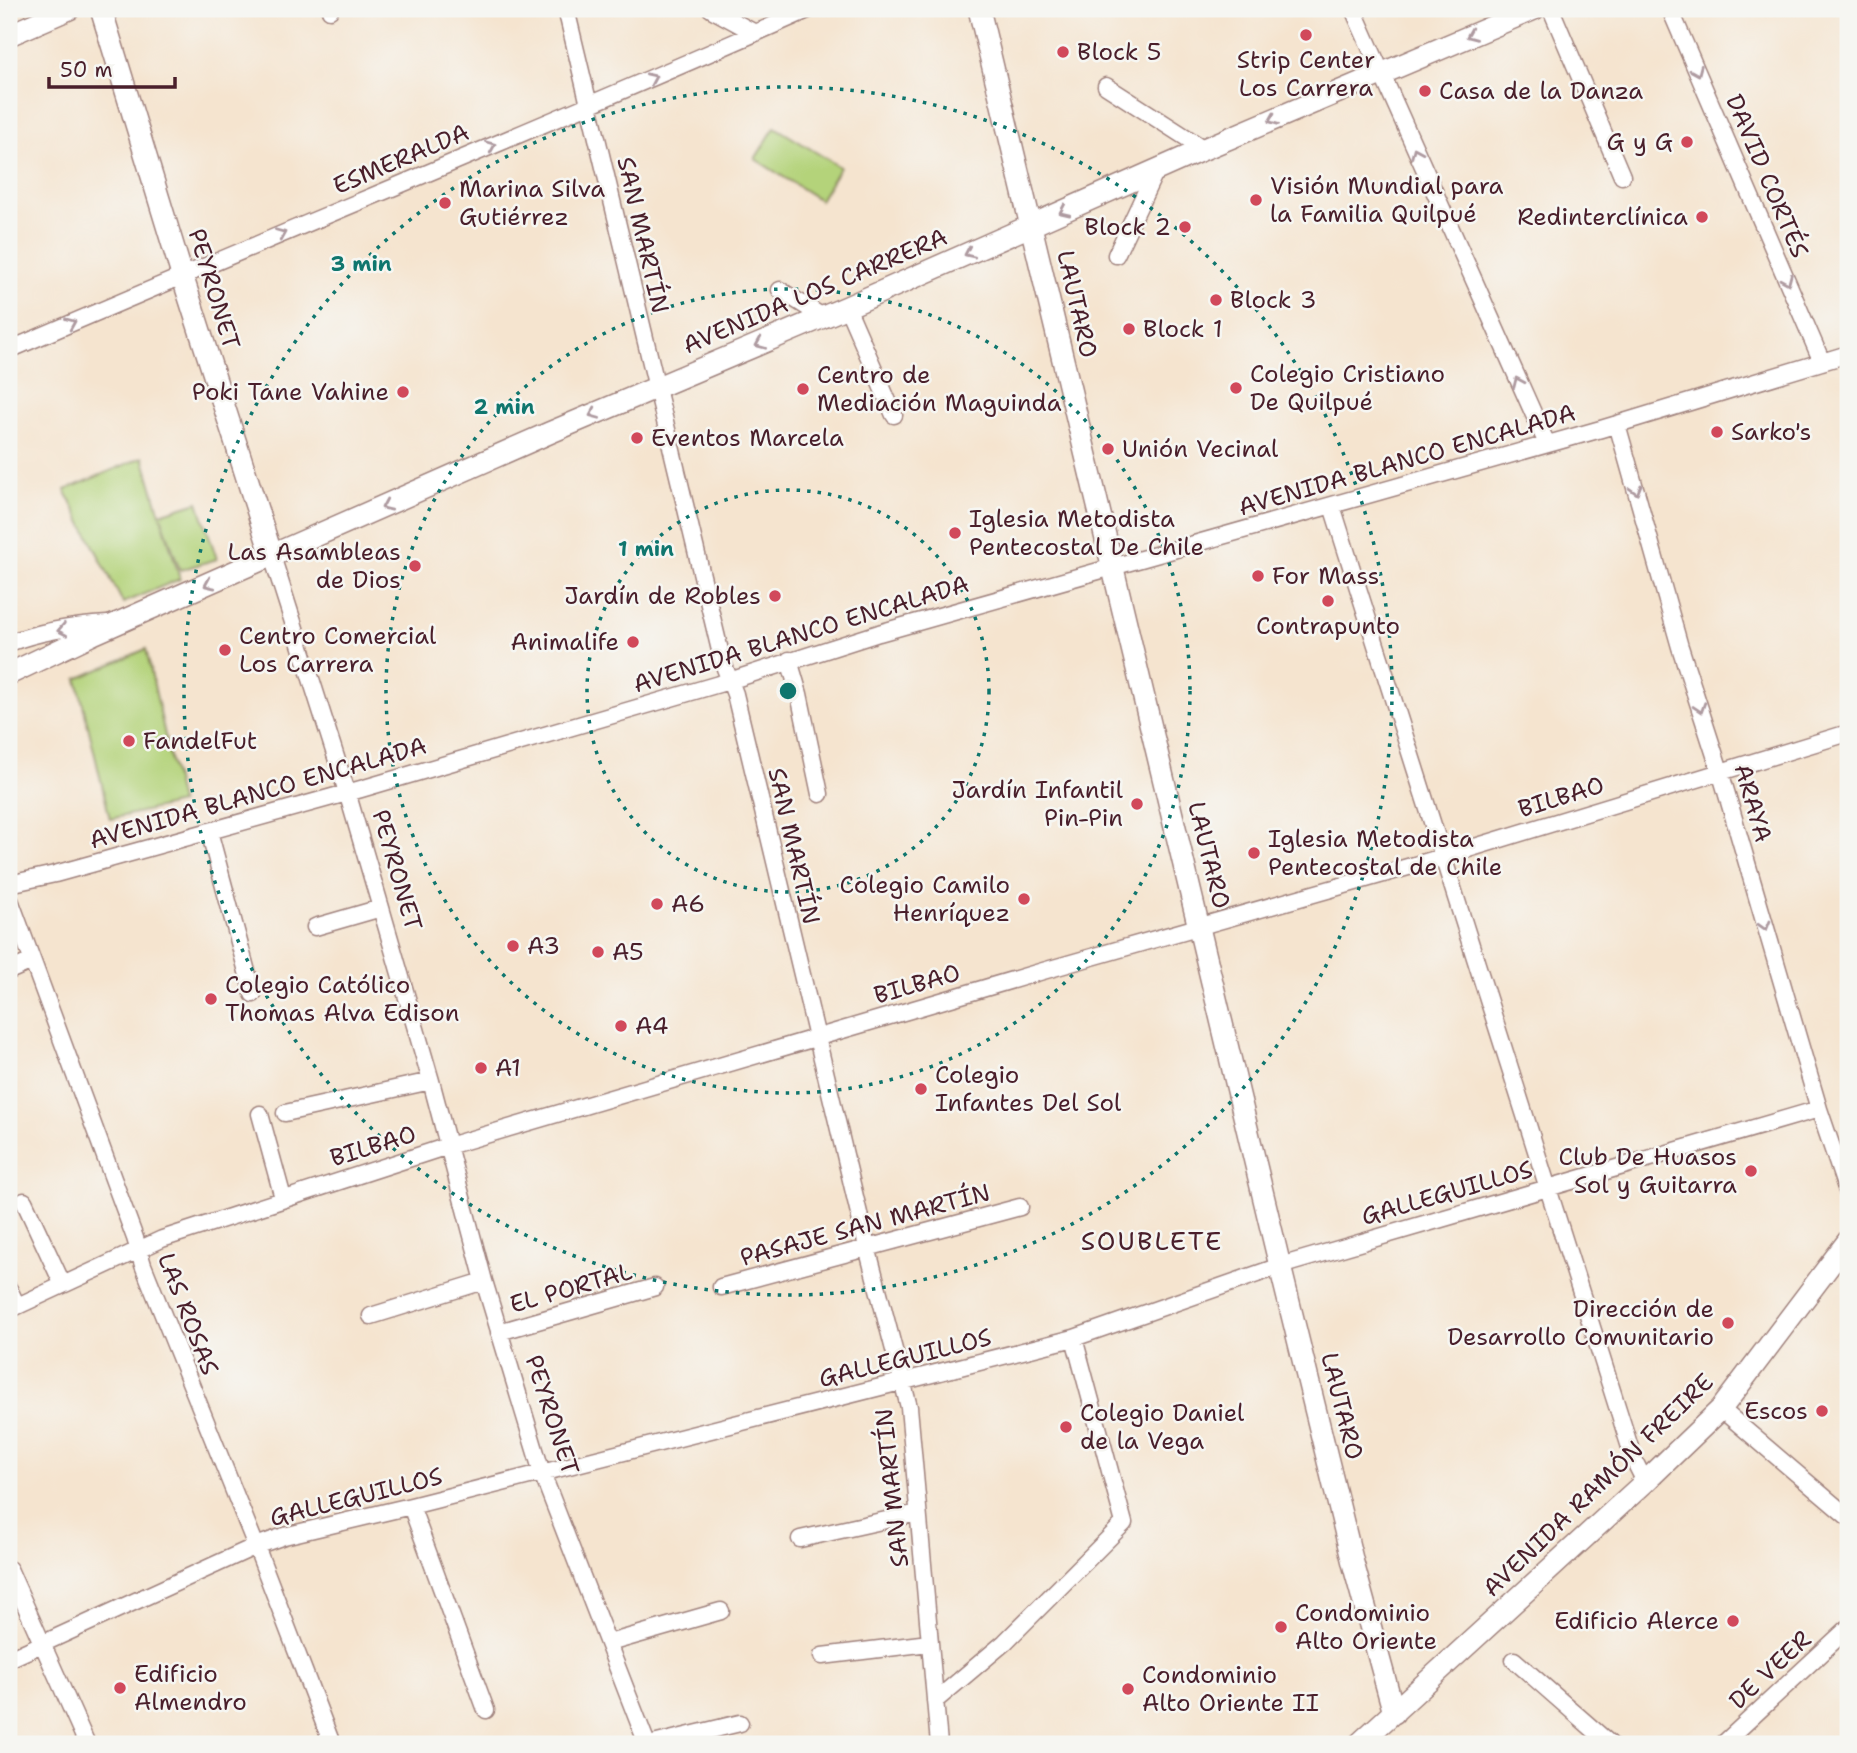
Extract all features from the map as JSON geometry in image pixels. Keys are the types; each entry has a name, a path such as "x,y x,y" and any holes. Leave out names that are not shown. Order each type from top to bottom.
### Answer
{"main road":[{"path":"9,35 69,9"},
{"name":"PEYRONET","path":"101,9 272,556"},
{"name":"LAUTARO","path":"979,9 1280,1266 1353,1563 1394,1713"},
{"name":"AVENIDA LOS CARRERA","path":"9,674 657,387 1534,9"},
{"name":"AVENIDA RAMÓN FREIRE","path":"1368,1742 1394,1713 1721,1409 1848,1241"}],"street":[{"name":"SAN MARTÍN","path":"566,9 723,663 736,699 867,1247 909,1407 939,1744"},
{"path":"711,9 755,33"},
{"name":"ESMERALDA","path":"9,350 810,9"},
{"path":"1353,9 1547,444"},
{"path":"1551,9 1622,176"},
{"name":"DAVID CORTÉS","path":"1670,9 1822,362"},
{"path":"1106,86 1204,149"},
{"path":"1115,255 1156,170"},
{"path":"780,290 822,317"},
{"path":"847,307 894,415"},
{"name":"AVENIDA BLANCO ENCALADA","path":"9,884 55,874 347,792 729,681 789,660 1617,424 1848,355"},
{"name":"ARAYA","path":"1617,424 1819,1109 1848,1194"},
{"path":"1332,506 1634,1460 1644,1482"},
{"name":"PEYRONET","path":"272,556 347,792 431,1081 484,1281 542,1473 647,1744"},
{"name":"AVENIDA LOS CARRERA","path":"9,643 27,636 85,625 118,624"},
{"path":"789,660 820,793"},
{"name":"BILBAO","path":"13,1308 162,1239 448,1146 1444,856 1848,733"},
{"path":"209,831 253,994"},
{"name":"LAS ROSAS","path":"9,897 143,1265 332,1744"},
{"path":"315,927 381,908"},
{"path":"9,971 32,961"},
{"path":"285,1114 431,1081"},
{"name":"GALLEGUILLOS","path":"9,1659 256,1546 284,1536 1074,1338 1280,1266 1819,1109"},
{"path":"260,1114 283,1198"},
{"path":"24,1201 63,1285"},
{"name":"PASAJE SAN MARTÍN","path":"722,1287 1020,1207"},
{"path":"371,1316 484,1281"},
{"name":"EL PORTAL","path":"499,1332 655,1287"},
{"path":"9,1289 13,1308"},
{"path":"935,1702 1005,1642 1124,1523 1074,1338"},
{"path":"1721,1409 1848,1517"},
{"path":"411,1506 486,1710"},
{"path":"800,1539 918,1513"},
{"path":"9,1569 87,1744"},
{"path":"608,1643 721,1611"},
{"name":"DE VEER","path":"1723,1744 1848,1628"},
{"path":"822,1656 929,1643"},
{"path":"1514,1660 1610,1744"},
{"path":"653,1744 740,1723"}],"green space":[{"path":"775,127 840,167 820,200 755,159"},
{"path":"143,457 160,514 198,502 217,559 180,570 161,516 180,579 123,603 65,490"},
{"name":"FandelFut","path":"146,649 180,803 110,819 77,679"}],"place":[{"name":"Strip Center Los Carrera","path":"1306,35"},
{"name":"Block 5","path":"1063,52"},
{"name":"Casa de la Danza","path":"1425,91"},
{"name":"G y G","path":"1687,142"},
{"name":"Visión Mundial para la Familia Quilpué","path":"1256,200"},
{"name":"Marina Silva Gutiérrez","path":"445,203"},
{"name":"Redinterclínica","path":"1702,217"},
{"name":"Block 2","path":"1185,227"},
{"name":"Block 3","path":"1216,300"},
{"name":"Block 1","path":"1129,329"},
{"name":"Colegio Cristiano De Quilpué","path":"1236,388"},
{"name":"Centro de Mediación Maguinda","path":"803,389"},
{"name":"Poki Tane Vahine","path":"403,392"},
{"name":"Sarko's","path":"1717,432"},
{"name":"Eventos Marcela","path":"637,438"},
{"name":"Unión Vecinal","path":"1108,449"},
{"name":"Iglesia Metodista Pentecostal De Chile","path":"955,533"},
{"name":"Las Asambleas de Dios","path":"415,566"},
{"name":"For Mass","path":"1258,576"},
{"name":"Jardín de Robles","path":"775,596"},
{"name":"Contrapunto","path":"1328,601"},
{"name":"Animalife","path":"633,642"},
{"name":"Centro Comercial Los Carrera","path":"225,650"},
{"name":"FandelFut","path":"129,741"},
{"name":"Jardín Infantil Pin-Pin","path":"1137,804"},
{"name":"Iglesia Metodista Pentecostal de Chile","path":"1254,853"},
{"name":"Colegio Camilo Henríquez","path":"1024,899"},
{"name":"A6","path":"657,904"},
{"name":"A3","path":"513,946"},
{"name":"A5","path":"598,952"},
{"name":"Colegio Católico Thomas Alva Edison","path":"211,999"},
{"name":"A4","path":"621,1026"},
{"name":"A1","path":"481,1068"},
{"name":"Colegio Infantes Del Sol","path":"921,1089"},
{"name":"Club De Huasos Sol y Guitarra","path":"1751,1171"},
{"name":"Dirección de Desarrollo Comunitario","path":"1728,1323"},
{"name":"Escos","path":"1822,1411"},
{"name":"Colegio Daniel de la Vega","path":"1066,1427"},
{"name":"Edificio Alerce","path":"1733,1621"},
{"name":"Condominio Alto Oriente","path":"1281,1627"},
{"name":"Edificio Almendro","path":"120,1688"},
{"name":"Condominio Alto Oriente II","path":"1128,1689"}],"district":[{"name":"SOUBLETE","path":"1152,1241"}]}
